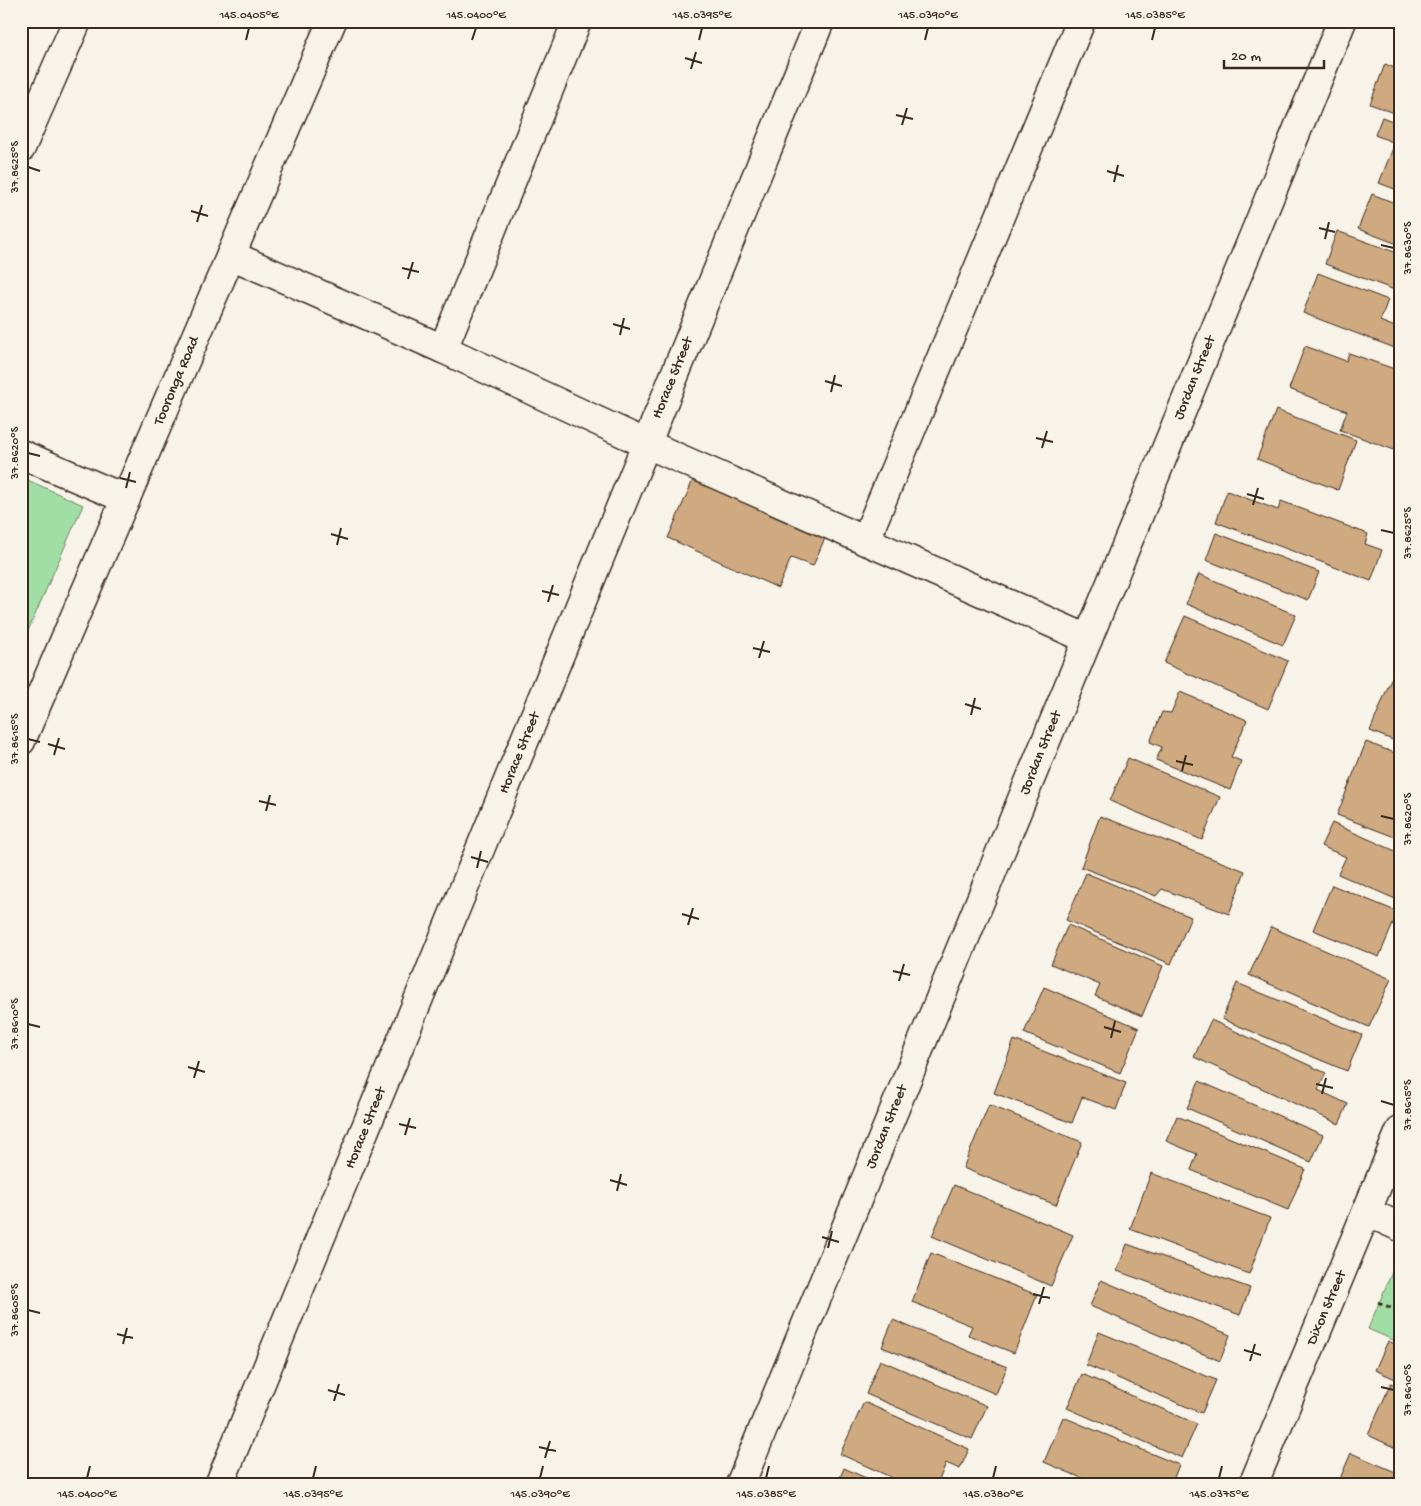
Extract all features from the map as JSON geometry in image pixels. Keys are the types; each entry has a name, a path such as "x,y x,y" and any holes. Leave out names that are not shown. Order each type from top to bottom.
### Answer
{"street":[{"path":"21,148 77,21"},
{"name":"Tooronga Road","path":"21,740 332,21"},
{"path":"443,349 577,21"},
{"name":"Horace Street","path":"219,1485 820,21"},
{"path":"865,541 1082,21"},
{"name":"Jordan Street","path":"740,1485 1342,21"},
{"path":"231,255 443,349 647,444 1088,640"},
{"path":"21,454 126,499"},
{"name":"Dixon Street","path":"1253,1485 1400,1131"},
{"path":"1367,1212 1400,1227"}],"path":[{"path":"1378,1302 1400,1312"}],"green space":[{"path":"21,477 83,505 21,647"},
{"path":"1395,1265 1400,1267 1400,1343 1368,1329"}],"building":[{"path":"1385,64 1400,70 1400,115 1370,104"},
{"path":"1382,117 1400,124 1400,191 1379,183 1395,143 1375,135"},
{"path":"1372,194 1400,205 1400,245 1358,229"},
{"path":"1337,231 1400,254 1400,292 1325,264"},
{"path":"1318,273 1388,300 1380,321 1400,329 1400,350 1303,313"},
{"path":"1305,346 1346,361 1349,353 1400,371 1400,445 1397,451 1340,430 1347,411 1289,389"},
{"path":"1276,410 1356,440 1338,490 1257,459"},
{"path":"696,473 827,533 813,566 791,558 778,588 668,538"},
{"path":"1227,491 1278,510 1281,501 1368,534 1365,544 1382,550 1371,581 1216,522"},
{"path":"1216,533 1319,572 1308,600 1206,560"},
{"path":"1199,574 1296,615 1283,645 1186,604"},
{"path":"1185,616 1288,661 1268,709 1164,663"},
{"path":"1392,677 1400,680 1400,743 1370,731"},
{"path":"1180,692 1247,720 1231,757 1241,761 1230,790 1156,760 1162,747 1150,742 1162,712 1171,713"},
{"path":"1366,742 1400,755 1400,839 1337,815"},
{"path":"1128,758 1220,797 1202,840 1110,801"},
{"path":"1100,816 1245,871 1229,914 1162,889 1156,896 1081,867"},
{"path":"1332,823 1400,853 1400,901 1338,874 1346,857 1321,846"},
{"path":"1086,873 1191,917 1171,964 1066,920"},
{"path":"1332,885 1398,912 1379,957 1313,930"},
{"path":"1068,925 1163,966 1142,1016 1095,996 1100,985 1051,964"},
{"path":"1271,927 1391,979 1369,1027 1249,975"},
{"path":"1237,983 1362,1035 1347,1071 1222,1019"},
{"path":"1044,987 1139,1028 1120,1073 1024,1033"},
{"path":"1211,1020 1326,1073 1318,1090 1348,1104 1339,1124 1194,1057"},
{"path":"1014,1040 1126,1083 1116,1110 1082,1097 1072,1123 994,1093"},
{"path":"1199,1081 1323,1135 1311,1162 1187,1108"},
{"path":"989,1105 1082,1142 1056,1205 963,1168"},
{"path":"1177,1116 1305,1169 1288,1210 1191,1170 1197,1154 1166,1141"},
{"path":"1151,1173 1270,1218 1249,1274 1130,1229"},
{"path":"954,1185 1073,1235 1051,1286 932,1236"},
{"path":"1127,1244 1250,1288 1240,1315 1117,1271"},
{"path":"931,1253 1037,1295 1014,1353 968,1335 972,1326 912,1302"},
{"path":"1101,1280 1230,1335 1220,1361 1090,1306"},
{"path":"893,1320 1007,1367 996,1394 882,1347"},
{"path":"1099,1332 1216,1380 1202,1413 1086,1365"},
{"path":"1388,1341 1400,1346 1400,1381 1375,1370"},
{"path":"880,1360 987,1406 972,1439 866,1394"},
{"path":"1082,1374 1197,1424 1182,1458 1067,1408"},
{"path":"1391,1383 1400,1387 1400,1450 1368,1435"},
{"path":"864,1402 969,1449 960,1469 946,1463 937,1485 908,1485 840,1454"},
{"path":"1063,1417 1179,1465 1171,1485 1098,1485 1044,1462"},
{"path":"1351,1453 1400,1474 1400,1485 1347,1485 1339,1481"},
{"path":"844,1468 881,1485 837,1485"}]}
